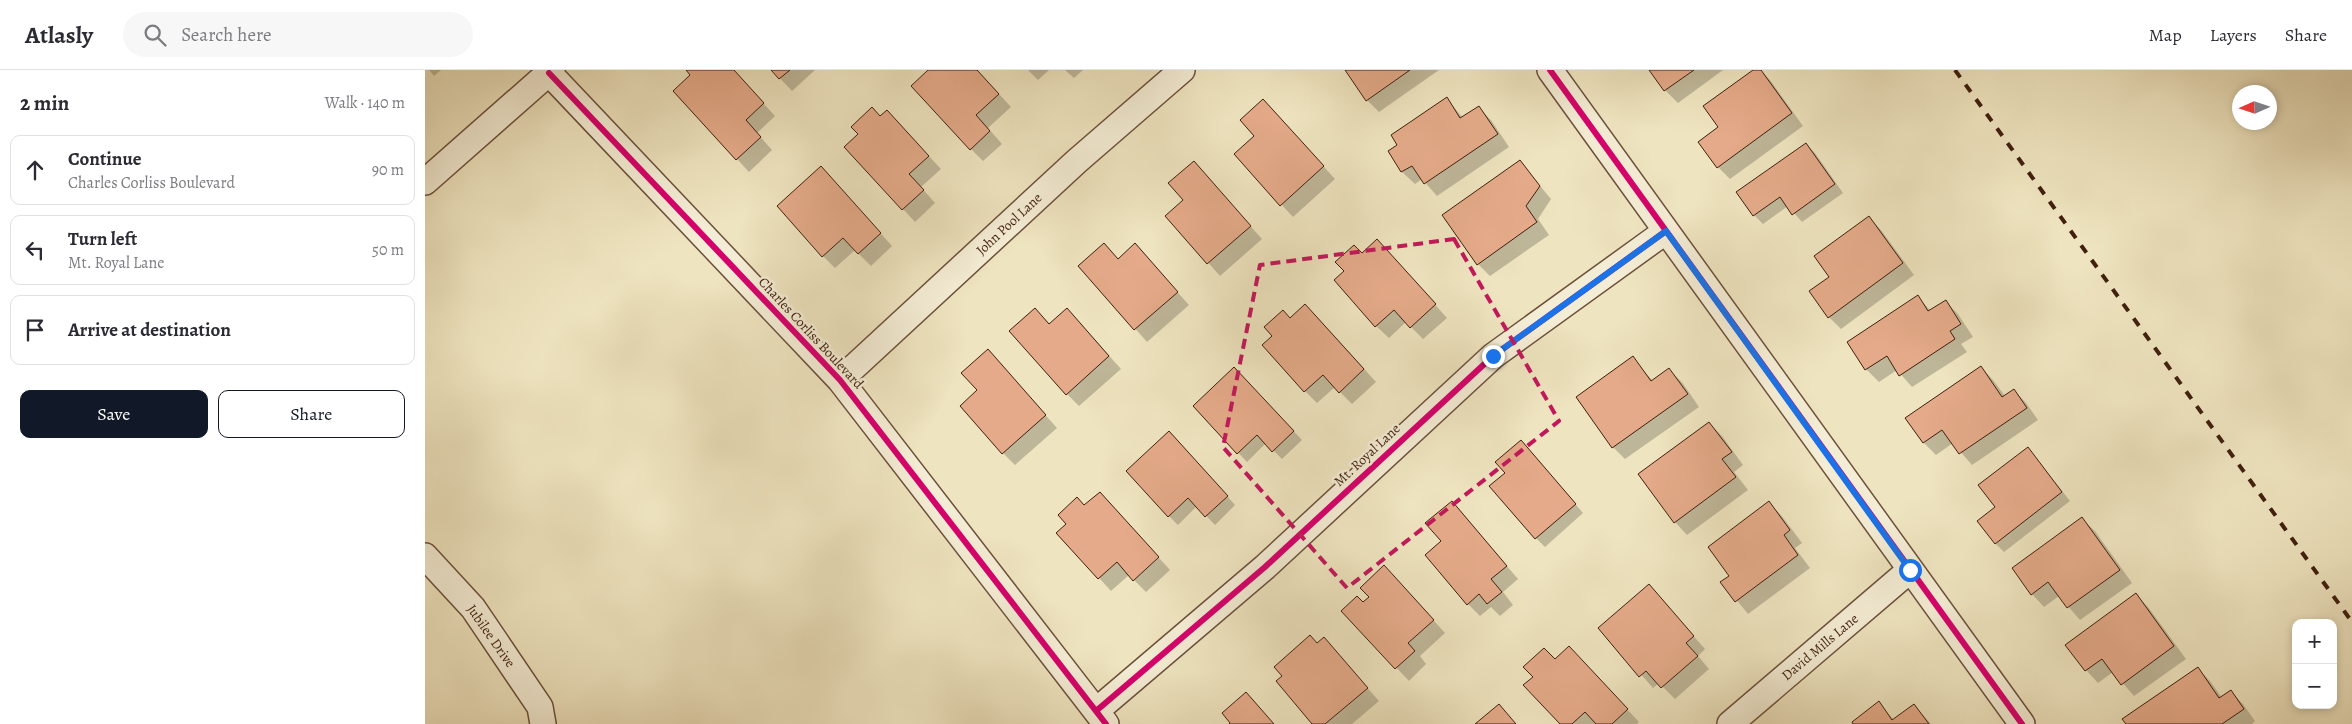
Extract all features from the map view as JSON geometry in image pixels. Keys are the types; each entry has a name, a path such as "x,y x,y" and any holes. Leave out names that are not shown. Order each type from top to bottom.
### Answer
{"street":[{"name":"John Pool Lane","path":"840,380 1077,160 1182,70"},
{"path":"1549,70 2022,724"},
{"name":"Charles Corliss Boulevard","path":"425,182 550,71 840,380 1101,717"},
{"name":"Mt. Royal Lane","path":"1101,717 1493,356 1666,231"},
{"name":"Jubilee Drive","path":"425,556 473,608 540,707 543,724"},
{"name":"David Mills Lane","path":"1730,724 1910,570"}],"highlighted area":[{"path":"1454,239 1559,421 1347,588 1223,447 1260,265"}],"building":[{"path":"686,70 734,70 764,103 746,120 761,137 736,160 673,91 690,75"},
{"path":"771,70 790,70 779,79"},
{"path":"928,70 977,70 999,94 976,115 990,131 970,150 911,86"},
{"path":"1345,70 1410,70 1366,101"},
{"path":"1649,70 1694,70 1664,91"},
{"path":"1753,70 1761,70 1792,113 1717,168 1698,142 1718,127 1703,106"},
{"path":"1447,97 1460,118 1479,106 1498,134 1424,184 1412,166 1401,172 1388,151 1397,145 1391,135"},
{"path":"1263,99 1324,166 1280,206 1234,154 1254,136 1240,120"},
{"path":"872,107 880,116 887,110 929,156 909,174 924,190 902,210 844,147 858,134 851,127"},
{"path":"1806,143 1835,184 1792,215 1780,197 1753,216 1736,192"},
{"path":"1520,160 1540,186 1526,206 1537,222 1477,265 1442,215"},
{"path":"1194,161 1251,226 1207,264 1165,216 1183,200 1168,183"},
{"path":"821,166 881,233 858,254 843,238 822,257 777,206"},
{"path":"1869,216 1903,263 1828,318 1809,291 1829,277 1814,256"},
{"path":"1377,239 1436,304 1410,328 1394,310 1375,327 1334,280 1344,271 1335,262 1354,245 1362,253"},
{"path":"1104,243 1118,259 1135,243 1178,292 1134,330 1078,266"},
{"path":"1918,295 1928,311 1946,300 1961,324 1950,331 1955,339 1899,376 1887,356 1865,370 1847,342"},
{"path":"1305,304 1364,369 1339,393 1323,375 1304,392 1262,345 1272,336 1264,327 1283,310 1290,318"},
{"path":"1035,308 1049,324 1067,308 1109,356 1066,395 1009,331"},
{"path":"988,349 1046,415 1002,454 960,406 977,390 961,373"},
{"path":"1633,356 1651,381 1669,368 1688,394 1612,448 1576,397"},
{"path":"1981,366 2002,397 2014,389 2027,408 1959,454 1942,430 1923,443 1905,418"},
{"path":"1234,367 1294,431 1272,452 1257,435 1237,454 1193,406"},
{"path":"1709,422 1732,452 1722,459 1736,477 1674,523 1638,474"},
{"path":"1169,431 1228,496 1205,517 1188,498 1168,517 1126,471"},
{"path":"1521,440 1576,504 1535,539 1489,486 1505,473 1495,462"},
{"path":"2028,447 2062,492 1995,544 1977,521 1995,507 1978,485"},
{"path":"1100,492 1159,557 1133,581 1117,562 1098,579 1056,533 1066,524 1058,515 1077,497 1084,505"},
{"path":"1452,501 1507,566 1491,579 1502,592 1487,604 1479,594 1467,605 1425,555 1441,541 1425,523"},
{"path":"1769,501 1790,530 1784,535 1798,555 1735,602 1720,582 1729,576 1708,547"},
{"path":"2082,517 2120,570 2067,608 2048,582 2031,595 2012,568"},
{"path":"1384,565 1434,620 1408,643 1415,651 1395,669 1341,611 1357,596 1363,602 1369,597 1360,588"},
{"path":"1649,584 1694,636 1686,643 1698,656 1661,688 1646,671 1639,677 1598,628"},
{"path":"2136,593 2174,646 2121,685 2102,659 2085,671 2065,645"},
{"path":"1310,635 1317,643 1324,637 1368,688 1325,724 1312,724 1276,681 1282,676 1274,667"},
{"path":"1569,646 1628,709 1612,724 1596,724 1585,712 1572,724 1560,724 1523,685 1533,677 1523,667 1544,648 1555,659"},
{"path":"2198,667 2219,698 2231,690 2244,709 2222,724 2126,724 2122,719"},
{"path":"1246,692 1274,724 1229,724 1222,713"},
{"path":"1879,701 1892,720 1914,704 1929,724 1853,724 1852,722"},
{"path":"1499,704 1516,724 1475,724"}],"railway":[{"path":"1955,70 2352,622"}],"cycle path":[{"path":"1550,70 2022,724"},
{"path":"549,73 840,380 1106,724"},
{"path":"1096,711 1265,567 1493,356 1666,231"}],"route":[{"path":"1493,356 1666,231 1910,570"}]}
